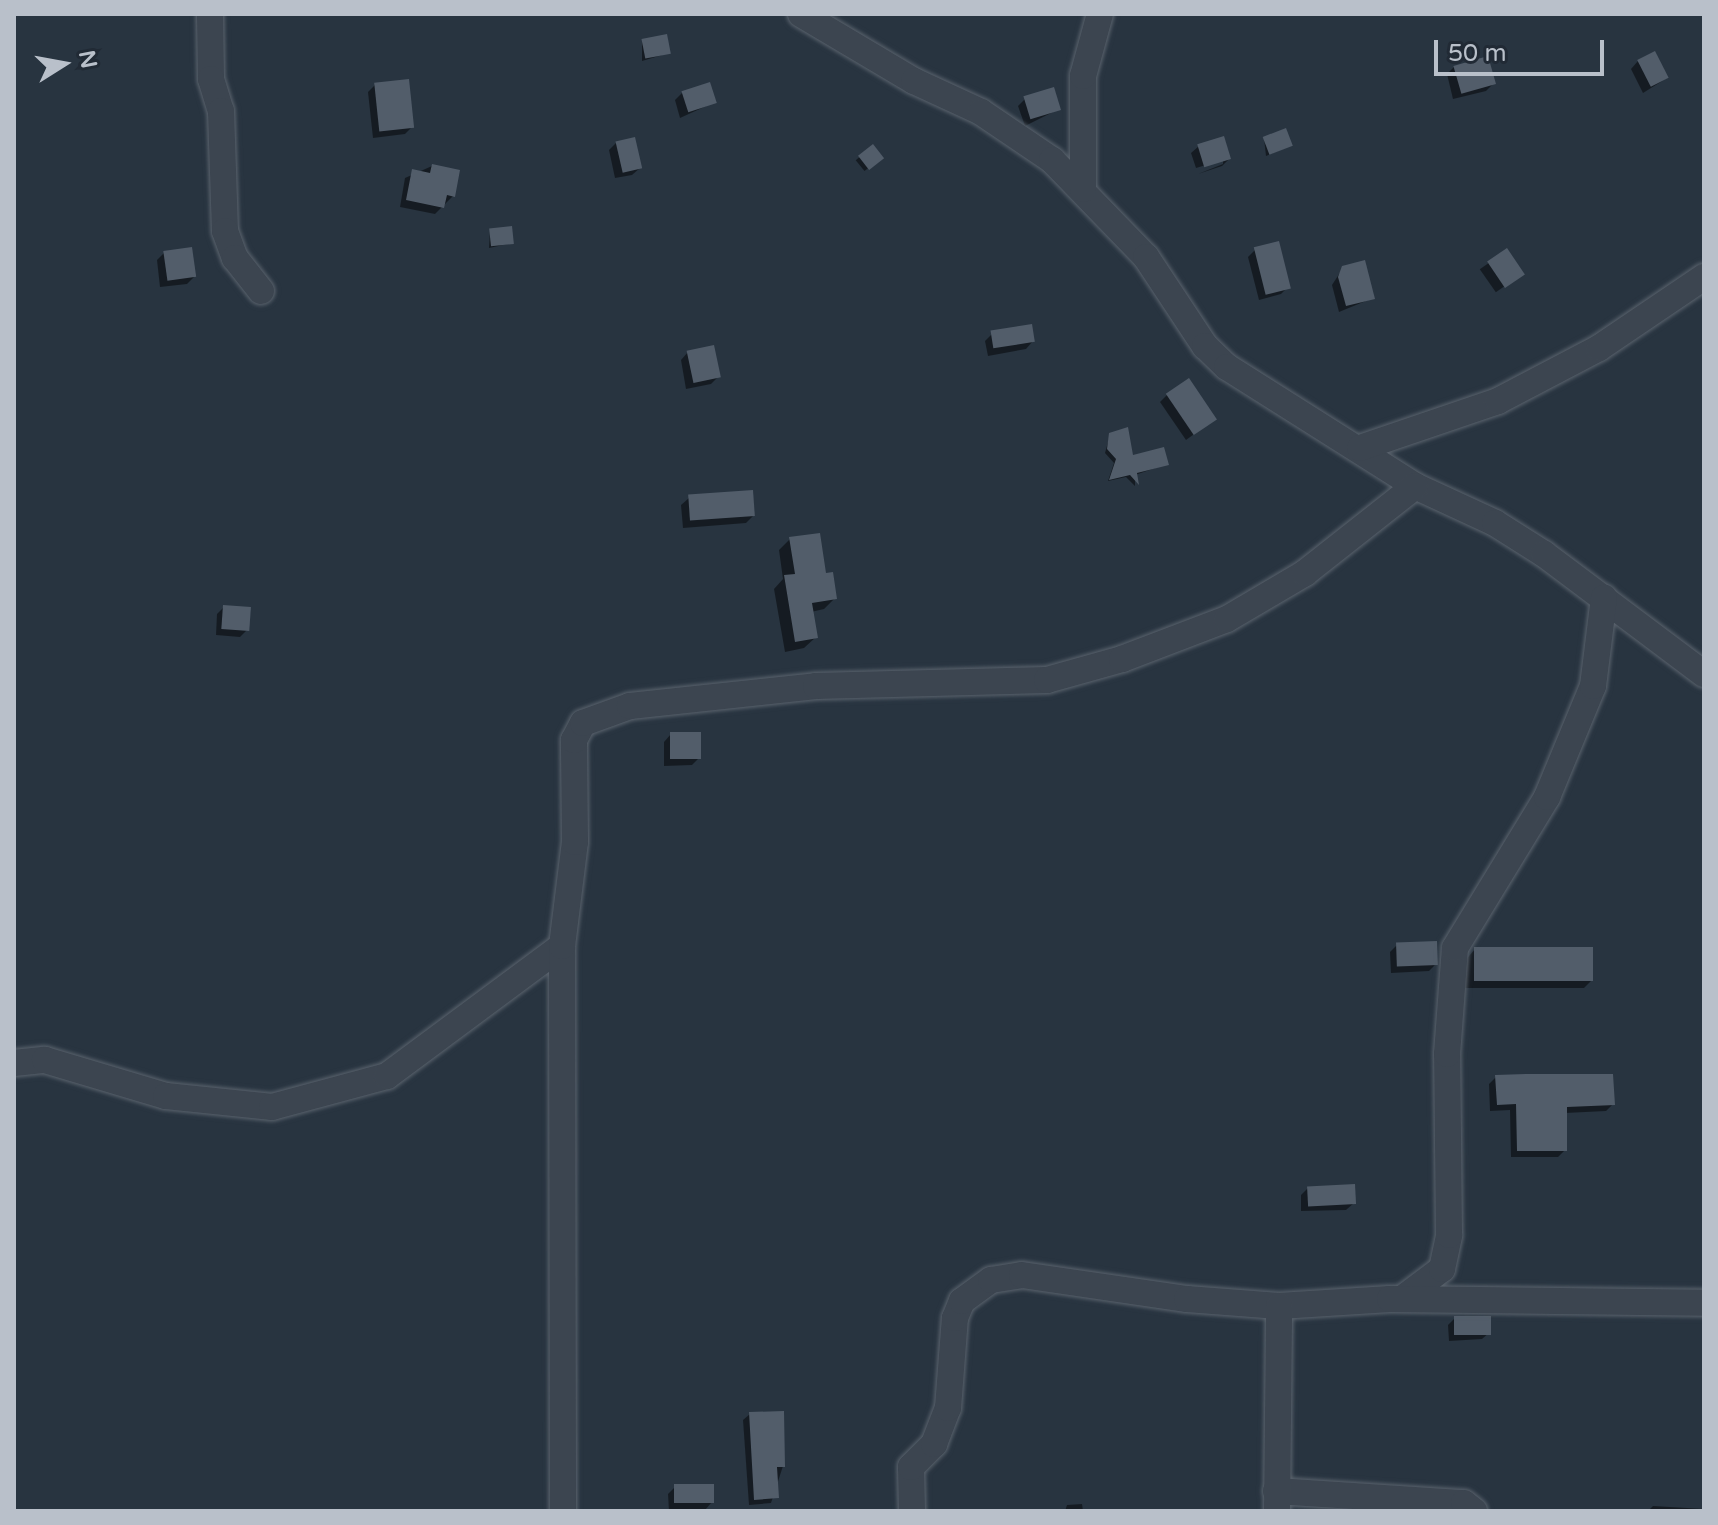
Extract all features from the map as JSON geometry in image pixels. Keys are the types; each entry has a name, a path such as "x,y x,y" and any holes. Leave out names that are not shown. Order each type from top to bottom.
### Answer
{"street":[{"path":"210,14 211,79 221,111 225,231 235,258 261,291"},
{"path":"801,14 914,81 981,112 1052,160 1146,257 1198,336 1227,367 1360,448 1415,486 1495,523 1604,598 1704,674"},
{"path":"1083,189 1083,76 1100,14"},
{"path":"1360,448 1498,401 1599,348 1704,277"},
{"path":"563,1511 562,946 575,842 574,740 583,723 630,706 816,686 1047,680 1092,668 1227,619 1305,573 1415,486"},
{"path":"1402,1299 1442,1269 1449,1235 1447,1054 1455,948 1547,797 1593,686 1604,598"},
{"path":"14,1063 56,1062 166,1096 272,1107 387,1076 562,946"},
{"path":"912,1511 911,1467 943,1428 955,1318 973,1289 1022,1275 1187,1299 1279,1306 1402,1299 1704,1303"},
{"path":"1279,1306 1276,1501 1464,1503 1474,1511"}],"building":[{"path":"667,34 671,54 645,59 641,39"},
{"path":"1655,51 1669,78 1651,87 1637,60"},
{"path":"1488,56 1496,84 1461,94 1453,66"},
{"path":"409,79 414,128 379,131 374,83"},
{"path":"710,82 717,103 688,112 681,91"},
{"path":"1054,87 1061,110 1030,119 1023,96"},
{"path":"1286,128 1293,146 1269,155 1263,137"},
{"path":"1224,136 1231,159 1204,167 1197,144"},
{"path":"635,137 642,168 623,173 616,141"},
{"path":"873,144 884,158 869,170 858,156"},
{"path":"432,164 460,170 455,197 447,195 444,208 406,200 412,169 430,173"},
{"path":"512,226 514,244 491,246 489,228"},
{"path":"1279,241 1291,289 1266,295 1254,247"},
{"path":"192,247 196,277 167,281 163,251"},
{"path":"1507,248 1525,275 1505,288 1487,261"},
{"path":"1365,260 1375,299 1346,306 1338,277 1342,266"},
{"path":"1032,324 1035,342 993,348 991,331"},
{"path":"714,345 721,377 693,383 687,351"},
{"path":"1189,378 1217,419 1194,435 1166,394"},
{"path":"1128,427 1133,455 1164,447 1169,465 1137,473 1139,485 1130,475 1109,480 1116,459 1107,449 1109,433"},
{"path":"753,490 755,516 690,520 688,495"},
{"path":"820,533 826,573 833,572 837,599 812,603 818,638 795,642 784,575 795,574 789,537"},
{"path":"223,605 251,607 249,631 221,629"},
{"path":"670,732 701,732 701,759 670,759"},
{"path":"1437,941 1438,965 1397,966 1396,942"},
{"path":"1474,947 1593,947 1593,981 1474,981"},
{"path":"1613,1074 1615,1105 1567,1107 1567,1151 1517,1151 1516,1104 1497,1105 1495,1075"},
{"path":"1355,1184 1356,1204 1308,1206 1307,1187"},
{"path":"1454,1316 1491,1316 1491,1335 1454,1335"},
{"path":"784,1411 785,1467 777,1467 779,1498 754,1500 749,1412"},
{"path":"674,1484 714,1484 714,1503 674,1503"}]}
